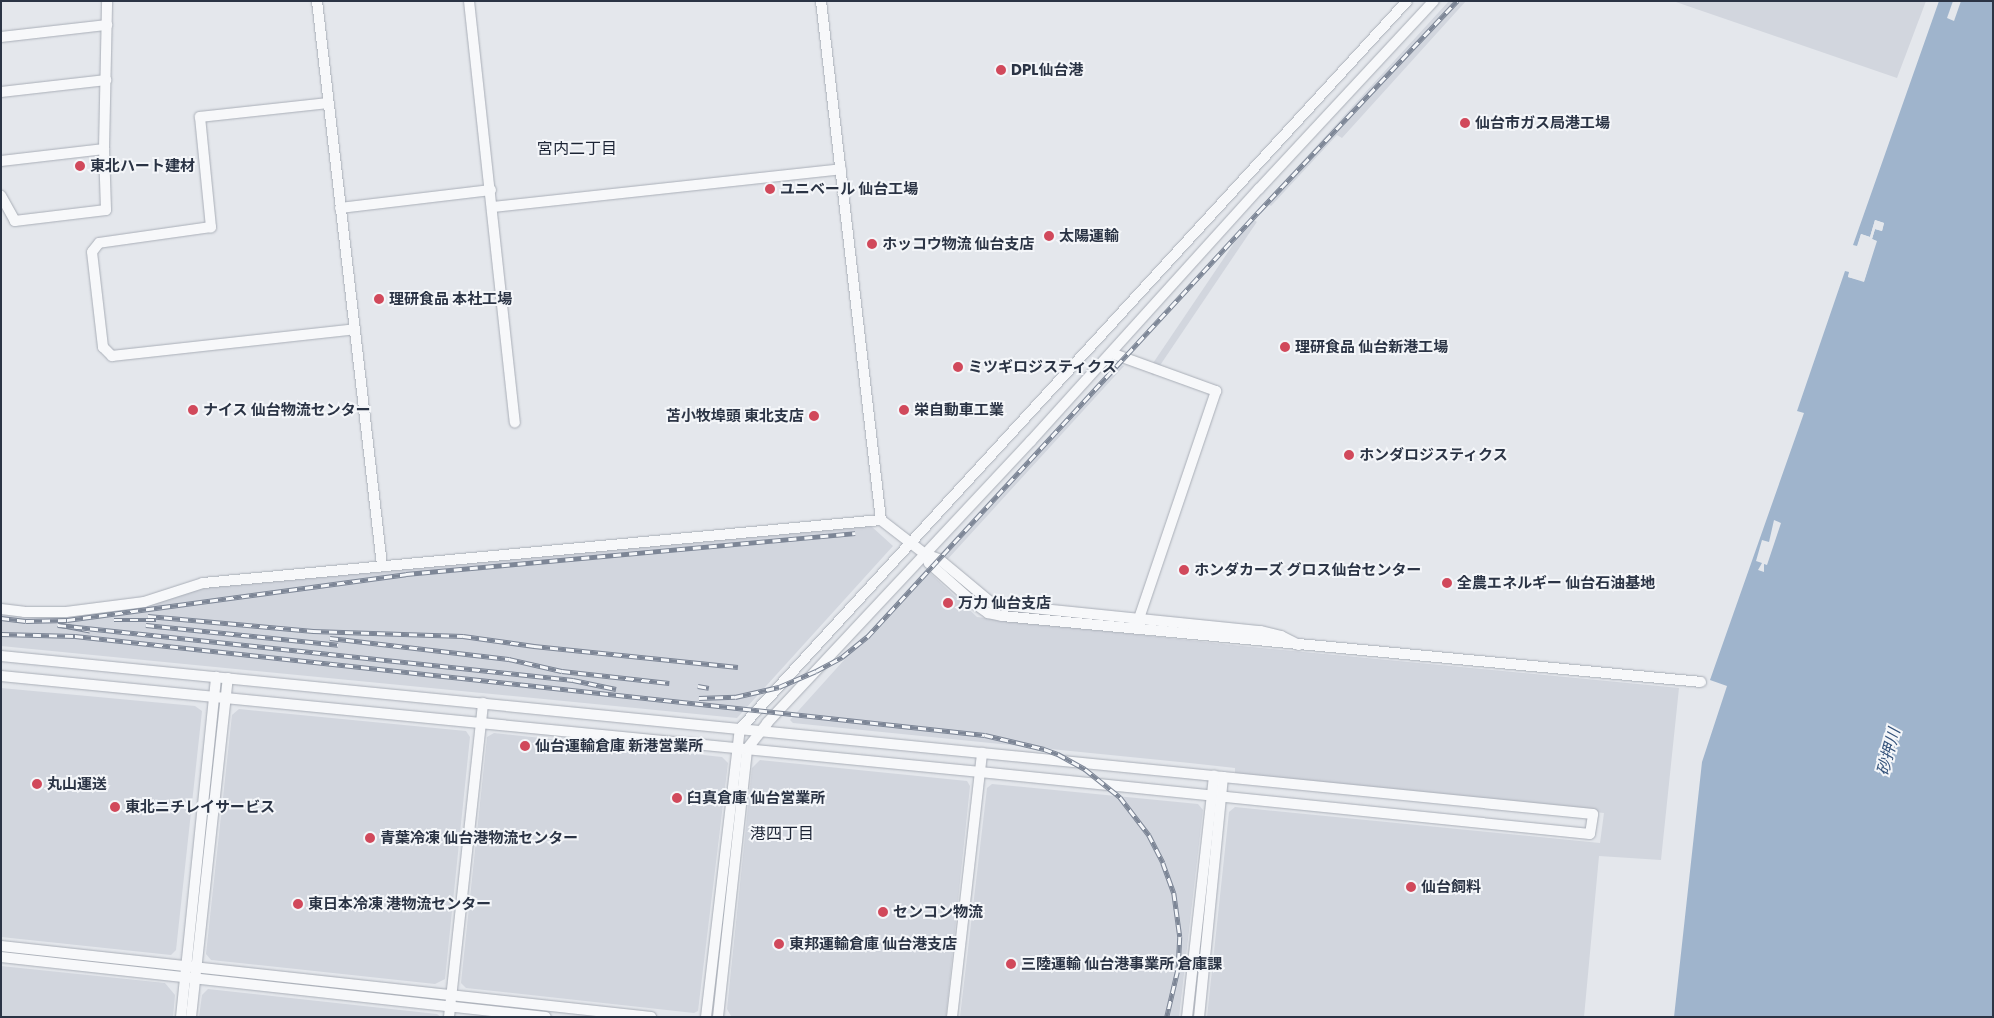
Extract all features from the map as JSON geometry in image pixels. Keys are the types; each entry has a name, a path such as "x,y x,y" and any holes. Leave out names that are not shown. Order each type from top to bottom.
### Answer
{"street":[{"path":"1,196 15,221 106,210 104,149 107,1"},
{"path":"317,1 382,565"},
{"path":"469,1 493,207 515,423"},
{"path":"821,1 881,520"},
{"path":"718,1017 742,749 740,729 1247,178 1407,1"},
{"path":"706,1017 742,749 925,554 1434,1"},
{"path":"1,37 107,24"},
{"path":"2,90 106,80"},
{"path":"328,103 200,117 211,227 99,243 92,252 103,346 112,356 355,330"},
{"path":"1,161 104,149"},
{"path":"493,207 841,169"},
{"path":"1247,178 1259,189"},
{"path":"340,208 491,190"},
{"path":"1110,353 1216,391 1137,624"},
{"path":"1,609 48,613 91,609 144,602 203,583 881,520 925,554 939,559 993,604 1299,645 1701,682"},
{"path":"1,656 1593,814 1590,834 480,722 1,676"},
{"path":"191,1017 191,973 216,677"},
{"path":"181,1017 191,973 228,678"},
{"path":"450,1007 483,703"},
{"path":"952,1017 982,753"},
{"path":"1187,1017 1218,777"},
{"path":"1199,1017 1216,796"},
{"path":"1,946 450,1007 546,1017"},
{"path":"1,957 191,973"},
{"path":"450,1007 651,1017"}],"shaded area":[{"path":"1449,1 1466,1 1342,138 1337,135 1271,206 1265,202"},
{"path":"1673,1 1926,1 1897,78"},
{"path":"1251,218 1257,222 1153,375 1148,371"},
{"path":"1117,363 1124,366 946,561 939,555"},
{"path":"871,526 893,546 737,718 1,646 1,613 47,617 201,587"},
{"path":"926,569 977,617 1242,646 1679,688 1661,860 1599,856 1584,1017 1207,1017 1229,812 1235,807 1600,843 1604,813 1235,774 1235,768 1190,763 793,723 790,720"},
{"path":"1,688 195,706 202,711 176,950 171,955 1,937"},
{"path":"239,709 466,731 470,737 445,979 435,984 211,960 206,954 232,715"},
{"path":"494,733 722,757 728,763 698,1011 694,1013 466,988 461,983 487,737"},
{"path":"760,760 967,781 970,786 946,1017 731,1016 727,1009 752,768"},
{"path":"992,784 1198,804 1203,810 1179,1017 960,1017 987,788"},
{"path":"1,966 165,983 175,995 173,1017 1,1017"},
{"path":"208,989 437,1014 441,1017 199,1017 202,995"}],"water":[{"name":"砂押川","path":"1939,1 1993,1 1993,1017 1674,1017 1702,762 1727,686 1710,680 1804,413 1797,411 1845,271 1849,272 1848,277 1864,281 1876,241 1872,239 1875,229 1882,231 1884,223 1875,220 1870,237 1861,234 1857,246 1853,245"}],"pier":[{"path":"1953,1 1961,1 1954,21 1947,18"},
{"path":"1875,220 1884,223 1882,231 1875,229 1872,239 1877,241 1864,282 1848,277 1850,270 1851,275 1863,279 1874,242 1863,237 1857,249 1861,234 1870,237"},
{"path":"1774,520 1781,523 1767,565 1764,564 1764,572 1758,570 1762,563 1756,561 1762,540 1769,542"}],"railway":[{"path":"699,698 735,697 779,687 842,657 867,637 1259,211 1457,1"},
{"path":"1,618 26,621 67,620 406,574 855,533"},
{"path":"148,616 313,631 463,636 534,646 738,667"},
{"path":"114,620 156,620"},
{"path":"90,631 58,625 573,680 616,689"},
{"path":"146,625 338,645"},
{"path":"1,634 75,636 985,735 1044,749 1058,754 1085,769 1120,797 1149,835 1163,863 1174,893 1180,937 1178,970 1167,1017"},
{"path":"330,638 509,659 562,671 669,683"},
{"path":"698,686 709,688"}],"place":[{"name":"DPL仙台港","path":"1001,70"},
{"name":"仙台市ガス局港工場","path":"1465,123"},
{"name":"東北ハート建材","path":"80,166"},
{"name":"ユニベール 仙台工場","path":"770,189"},
{"name":"太陽運輸","path":"1049,236"},
{"name":"ホッコウ物流 仙台支店","path":"872,244"},
{"name":"理研食品 本社工場","path":"379,299"},
{"name":"理研食品 仙台新港工場","path":"1285,347"},
{"name":"ミツギロジスティクス","path":"958,367"},
{"name":"ナイス 仙台物流センター","path":"193,410"},
{"name":"栄自動車工業","path":"904,410"},
{"name":"苫小牧埠頭 東北支店","path":"814,416"},
{"name":"ホンダロジスティクス","path":"1349,455"},
{"name":"ホンダカーズ グロス仙台センター","path":"1184,570"},
{"name":"全農エネルギー 仙台石油基地","path":"1447,583"},
{"name":"万力 仙台支店","path":"948,603"},
{"name":"仙台運輸倉庫 新港営業所","path":"525,746"},
{"name":"丸山運送","path":"37,784"},
{"name":"臼真倉庫 仙台営業所","path":"677,798"},
{"name":"東北ニチレイサービス","path":"115,807"},
{"name":"青葉冷凍 仙台港物流センター","path":"370,838"},
{"name":"仙台飼料","path":"1411,887"},
{"name":"東日本冷凍 港物流センター","path":"298,904"},
{"name":"センコン物流","path":"883,912"},
{"name":"東邦運輸倉庫 仙台港支店","path":"779,944"},
{"name":"三陸運輸 仙台港事業所 倉庫課","path":"1011,964"}],"district":[{"name":"宮内二丁目","path":"577,149"},
{"name":"港四丁目","path":"782,834"}]}
